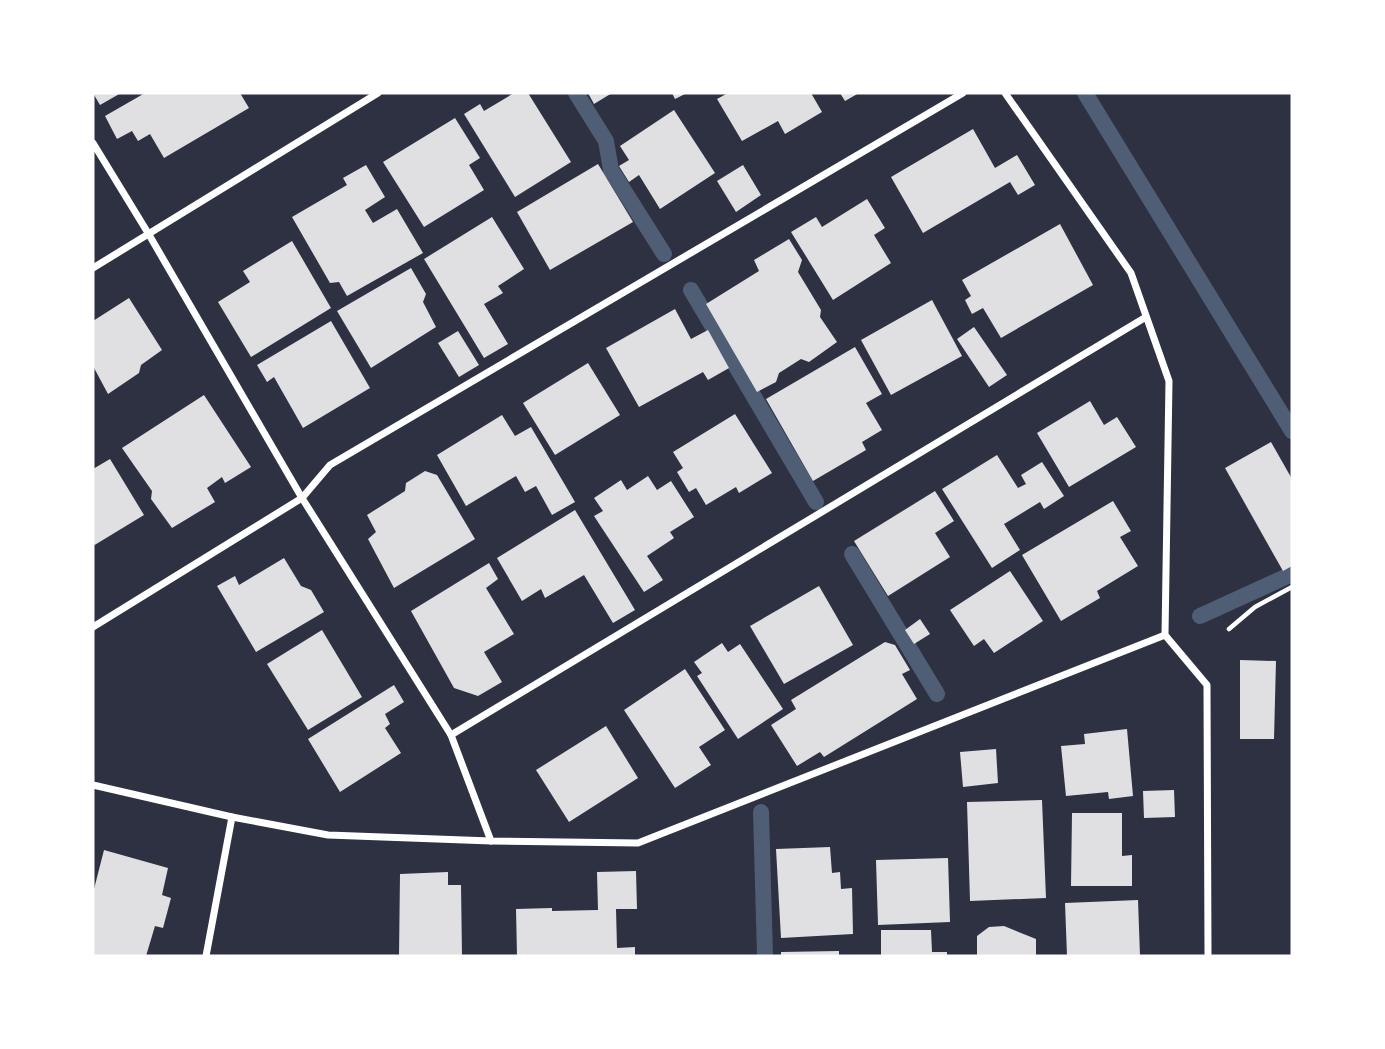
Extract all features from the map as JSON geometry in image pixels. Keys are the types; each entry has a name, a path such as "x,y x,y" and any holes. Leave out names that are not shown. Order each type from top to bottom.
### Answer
{"street":[{"path":"93,268 378,93"},
{"path":"93,627 302,498 330,465 963,93"},
{"path":"1005,93 1131,273 1169,381 1166,635 1206,685 1208,956"},
{"path":"93,143 302,498 451,735 491,841"},
{"path":"451,735 1146,317"},
{"path":"93,785 232,817 328,835 638,843 1166,635"},
{"path":"206,956 232,817"}],"path":[{"path":"1229,629 1255,607 1292,587"}],"building":[{"path":"93,93 121,93 100,105"},
{"path":"145,93 240,93 249,108 164,158 150,134 138,141 132,131 117,139 105,116"},
{"path":"514,93 528,93 571,162 515,197 464,114 480,104 484,111"},
{"path":"588,93 612,93 594,104"},
{"path":"672,93 687,93 675,99"},
{"path":"728,93 811,93 822,112 785,134 778,121 742,141 717,99"},
{"path":"840,93 859,93 845,101"},
{"path":"674,110 715,173 660,209 639,175 629,182 619,166 629,160 620,146"},
{"path":"455,118 480,158 469,165 484,190 424,227 383,162"},
{"path":"973,129 995,168 1017,155 1035,185 1018,195 1010,182 923,233 891,177"},
{"path":"598,164 633,222 550,270 517,212"},
{"path":"366,165 385,197 365,210 373,223 397,209 423,253 347,296 339,282 330,283 292,217 347,185 343,178"},
{"path":"743,165 761,195 736,212 717,181"},
{"path":"867,199 885,228 874,235 891,263 833,300 791,232 816,217 822,227"},
{"path":"492,217 524,269 498,286 503,293 484,304 508,344 484,358 424,259"},
{"path":"1060,224 1093,285 1001,338 983,308 972,314 965,300 971,296 962,280"},
{"path":"789,239 802,260 798,272 821,310 820,317 837,342 809,362 801,359 779,373 776,382 757,392 706,304 759,271 754,260"},
{"path":"292,241 331,308 251,357 218,302 250,282 243,271"},
{"path":"411,268 426,294 423,302 436,327 371,368 337,311"},
{"path":"129,298 162,350 141,365 139,373 108,394 93,366 93,321"},
{"path":"932,300 962,356 891,395 861,340"},
{"path":"675,309 691,339 708,330 729,368 708,380 703,372 639,407 606,348"},
{"path":"331,321 370,388 303,428 274,377 267,382 257,365"},
{"path":"974,327 1007,375 989,387 957,339"},
{"path":"458,331 479,365 459,377 438,343"},
{"path":"855,347 882,394 866,403 882,430 862,442 866,450 813,481 766,399"},
{"path":"588,363 620,415 555,455 523,403"},
{"path":"204,395 251,467 225,483 222,477 207,488 215,502 172,528 151,499 152,491 122,448"},
{"path":"1090,401 1104,425 1117,417 1136,447 1069,487 1037,433"},
{"path":"735,414 772,473 739,493 736,487 706,505 696,488 689,492 677,472 683,468 673,452"},
{"path":"502,415 515,436 531,427 575,502 552,515 536,486 525,492 516,476 466,506 437,455"},
{"path":"1271,442 1292,479 1292,566 1283,571 1225,468"},
{"path":"997,455 1018,488 1026,484 1021,475 1042,462 1064,496 1044,509 1040,502 1004,524 1020,550 992,568 942,489"},
{"path":"110,459 144,515 93,546 93,469"},
{"path":"425,471 437,475 475,539 394,588 368,539 376,532 367,515 405,491 406,483"},
{"path":"648,476 657,490 671,481 694,517 670,532 674,538 647,556 663,580 644,592 594,516 603,511 594,498 621,480 627,490"},
{"path":"935,491 954,521 935,533 950,557 888,596 854,541"},
{"path":"1113,501 1131,531 1120,537 1138,566 1097,591 1100,598 1061,621 1022,555"},
{"path":"575,510 635,610 613,623 584,575 545,598 541,589 522,601 497,558"},
{"path":"284,558 301,586 311,590 324,612 256,652 217,586 235,576 239,585"},
{"path":"489,563 498,579 486,588 514,634 484,652 502,682 478,696 454,688 411,611"},
{"path":"1010,571 1043,621 994,653 984,639 974,646 950,610"},
{"path":"819,586 853,645 784,684 750,626"},
{"path":"920,619 930,634 914,644 905,630"},
{"path":"322,630 362,697 308,730 267,664"},
{"path":"885,642 895,645 910,670 902,674 917,699 824,757 820,752 797,766 771,725 796,709 791,700"},
{"path":"722,643 728,652 740,644 783,709 738,739 697,676 702,673 694,662"},
{"path":"1240,660 1276,661 1274,739 1240,739"},
{"path":"685,669 725,730 699,747 711,765 675,788 624,710"},
{"path":"394,685 404,702 385,714 390,724 385,728 401,753 340,792 308,739"},
{"path":"606,726 638,778 569,822 536,770"},
{"path":"1127,729 1133,796 1109,799 1108,792 1066,796 1061,746 1085,744 1084,734"},
{"path":"996,749 998,783 963,787 960,752"},
{"path":"1174,790 1175,817 1144,818 1143,791"},
{"path":"1042,800 1046,898 970,901 967,802"},
{"path":"1072,813 1122,813 1122,856 1132,855 1132,886 1071,886"},
{"path":"830,847 832,873 840,872 841,889 852,888 853,934 781,938 776,849"},
{"path":"104,850 168,868 162,895 171,898 163,928 155,926 146,956 93,956 93,893"},
{"path":"948,858 950,922 878,925 876,860"},
{"path":"636,871 637,909 616,909 617,948 635,947 635,956 517,956 516,909 598,910 597,872"},
{"path":"448,872 448,885 461,885 462,956 399,956 400,874"},
{"path":"1138,900 1140,956 1067,956 1065,903"},
{"path":"1004,926 1036,939 1036,956 977,956 977,936 989,927"},
{"path":"881,930 931,930 932,952 947,952 947,956 881,956"},
{"path":"839,951 839,956 781,956 781,952"}],"waterway":[{"path":"576,93 606,141 611,170 664,254"},
{"path":"1085,93 1292,431"},
{"path":"691,290 816,502"},
{"path":"852,554 937,694"},
{"path":"1200,616 1292,574"},
{"path":"761,812 765,956"}]}
